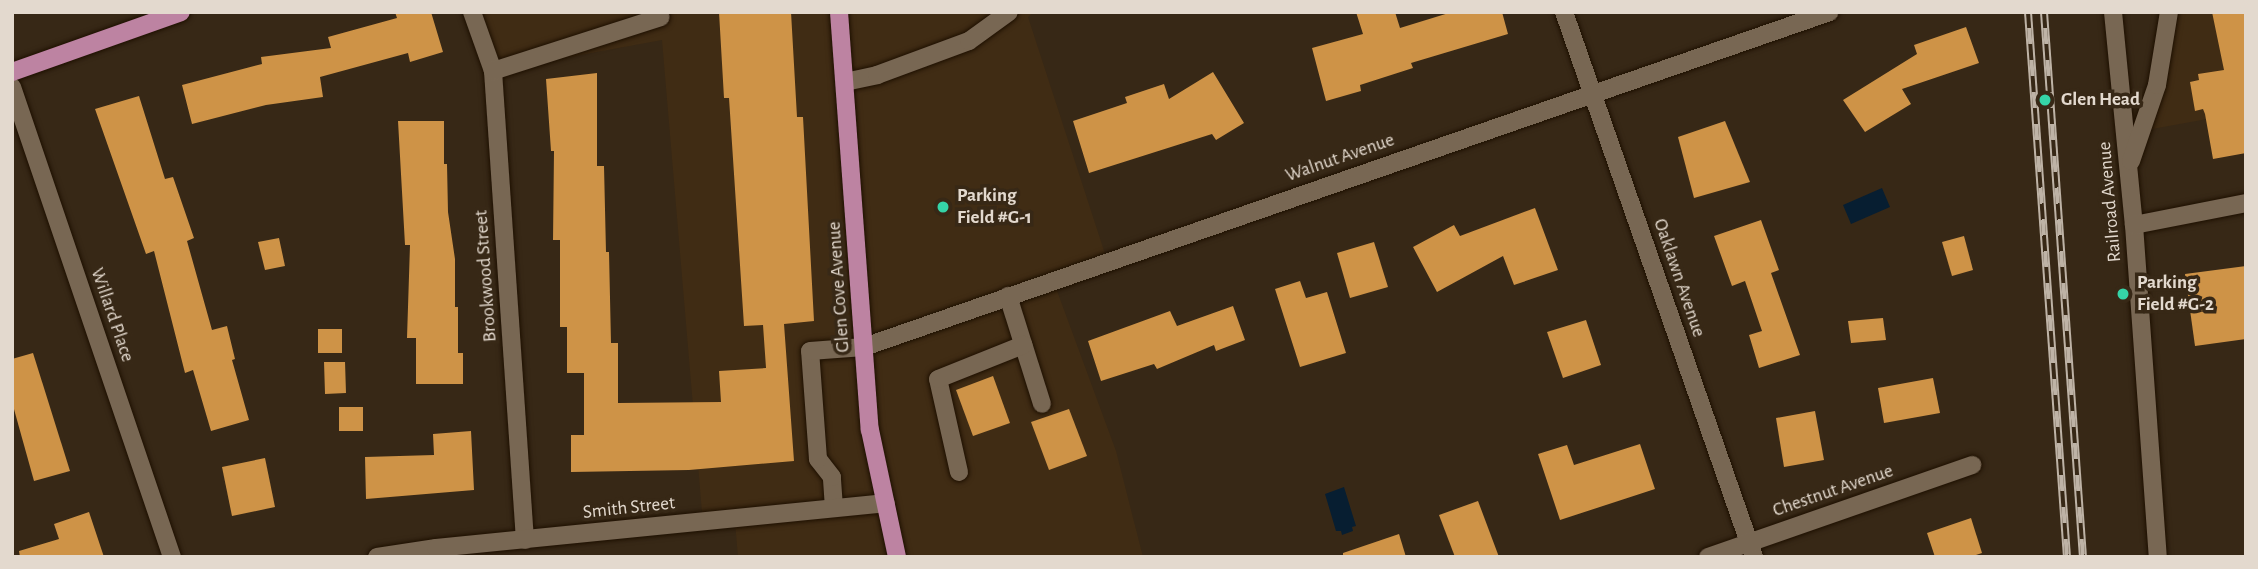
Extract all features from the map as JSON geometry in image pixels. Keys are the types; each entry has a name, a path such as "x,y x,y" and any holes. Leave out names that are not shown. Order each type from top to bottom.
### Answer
{"main road":[{"path":"12,72 181,12"},
{"name":"Glen Cove Avenue","path":"839,12 870,430 897,557"}],"street":[{"name":"Brookwood Street","path":"472,12 493,71 525,540"},
{"path":"845,82 877,75 969,41 1009,12"},
{"name":"Oaklawn Avenue","path":"1564,12 1752,550"},
{"name":"Walnut Avenue","path":"834,509 832,477 818,459 810,351 864,346 1830,12"},
{"name":"Railroad Avenue","path":"2113,12 2134,225 2158,557"},
{"path":"2129,167 2157,85 2169,12"},
{"path":"493,71 661,16"},
{"name":"Willard Place","path":"12,87 172,557"},
{"path":"2134,225 2246,204"},
{"path":"1009,296 1042,404"},
{"path":"959,471 938,379 1024,345"},
{"name":"Chestnut Avenue","path":"1708,557 1752,550 1972,465"},
{"name":"Smith Street","path":"377,557 886,503"}],"shaded area":[{"path":"472,12 1033,12 1028,17 1107,260 1053,280 1116,451 1143,557 738,557 735,521 703,524 662,40 493,71"},
{"path":"2169,12 2246,12 2246,112 2141,131"}],"water":[{"path":"1882,188 1890,207 1851,224 1843,205"},
{"path":"1344,487 1356,526 1352,527 1353,531 1342,535 1341,531 1336,531 1325,494"}],"building":[{"path":"395,12 431,12 443,52 410,62 408,53 320,77 323,97 266,105 192,124 182,85 262,64 261,57 331,48 328,37 397,18"},
{"path":"719,12 791,12 797,117 803,117 814,321 784,324 794,461 689,470 571,472 571,435 584,435 584,373 567,373 567,327 560,327 560,240 553,240 554,151 551,151 546,79 597,73 597,166 604,166 611,343 618,343 618,403 721,402 719,371 766,368 763,325 744,326 729,98 724,98"},
{"path":"1356,12 1395,12 1400,28 1452,12 1502,12 1508,34 1411,63 1413,68 1360,85 1361,91 1326,101 1312,48 1363,34"},
{"path":"2212,12 2246,12 2246,153 2213,159 2205,114 2203,109 2195,111 2190,82 2199,80 2198,74 2224,70"},
{"path":"1966,27 1979,63 1902,89 1911,104 1865,132 1843,100 1917,54 1914,45"},
{"path":"1213,72 1244,123 1216,140 1212,134 1089,173 1073,121 1127,103 1125,97 1164,84 1169,99"},
{"path":"139,96 165,179 173,177 194,238 187,241 212,330 227,326 235,359 232,360 249,420 211,431 193,370 185,373 154,251 146,254 95,109"},
{"path":"398,121 444,121 444,164 447,164 448,212 455,259 455,307 458,307 458,353 463,353 463,384 416,384 416,338 407,338 410,245 405,245"},
{"path":"1725,121 1750,182 1694,198 1678,137"},
{"path":"1535,208 1558,270 1514,285 1503,256 1437,292 1413,247 1454,225 1460,236"},
{"path":"1761,220 1779,270 1771,273 1800,355 1759,368 1749,335 1762,331 1745,281 1732,286 1714,236"},
{"path":"1964,236 1973,270 1952,276 1942,242"},
{"path":"279,238 285,266 265,270 258,242"},
{"path":"1374,242 1388,287 1350,298 1337,253"},
{"path":"2246,266 2246,339 2195,346 2185,274"},
{"path":"1300,281 1306,298 1327,292 1346,353 1300,367 1275,289"},
{"path":"1233,306 1245,340 1216,351 1214,345 1157,369 1154,364 1101,381 1088,341 1170,311 1177,326"},
{"path":"1883,318 1886,340 1851,343 1848,321"},
{"path":"1586,320 1601,365 1563,378 1547,332"},
{"path":"318,329 342,329 342,353 318,353"},
{"path":"33,353 70,471 34,481 12,402 12,359"},
{"path":"324,362 345,362 346,393 325,394"},
{"path":"993,376 1010,423 973,436 956,390"},
{"path":"1933,378 1940,413 1884,423 1878,388"},
{"path":"339,407 363,407 363,431 339,431"},
{"path":"1069,409 1087,456 1049,470 1031,422"},
{"path":"1815,411 1824,460 1784,467 1776,418"},
{"path":"471,431 474,490 366,499 365,457 434,455 433,434"},
{"path":"1640,444 1655,489 1560,520 1538,454 1567,445 1574,465"},
{"path":"265,458 275,507 232,516 222,467"},
{"path":"1478,501 1499,557 1455,557 1439,515"},
{"path":"89,512 104,557 20,557 19,551 59,539 54,524"},
{"path":"1971,518 1982,553 1970,557 1935,557 1927,533"},
{"path":"1399,534 1406,557 1343,557 1343,553"}],"railway":[{"path":"2028,12 2067,557"},
{"path":"2044,12 2083,557"}],"place":[{"name":"Glen Head","path":"2045,100"},
{"name":"Parking Field #G-1","path":"943,207"},
{"name":"Parking Field #G-2","path":"2123,294"}]}
